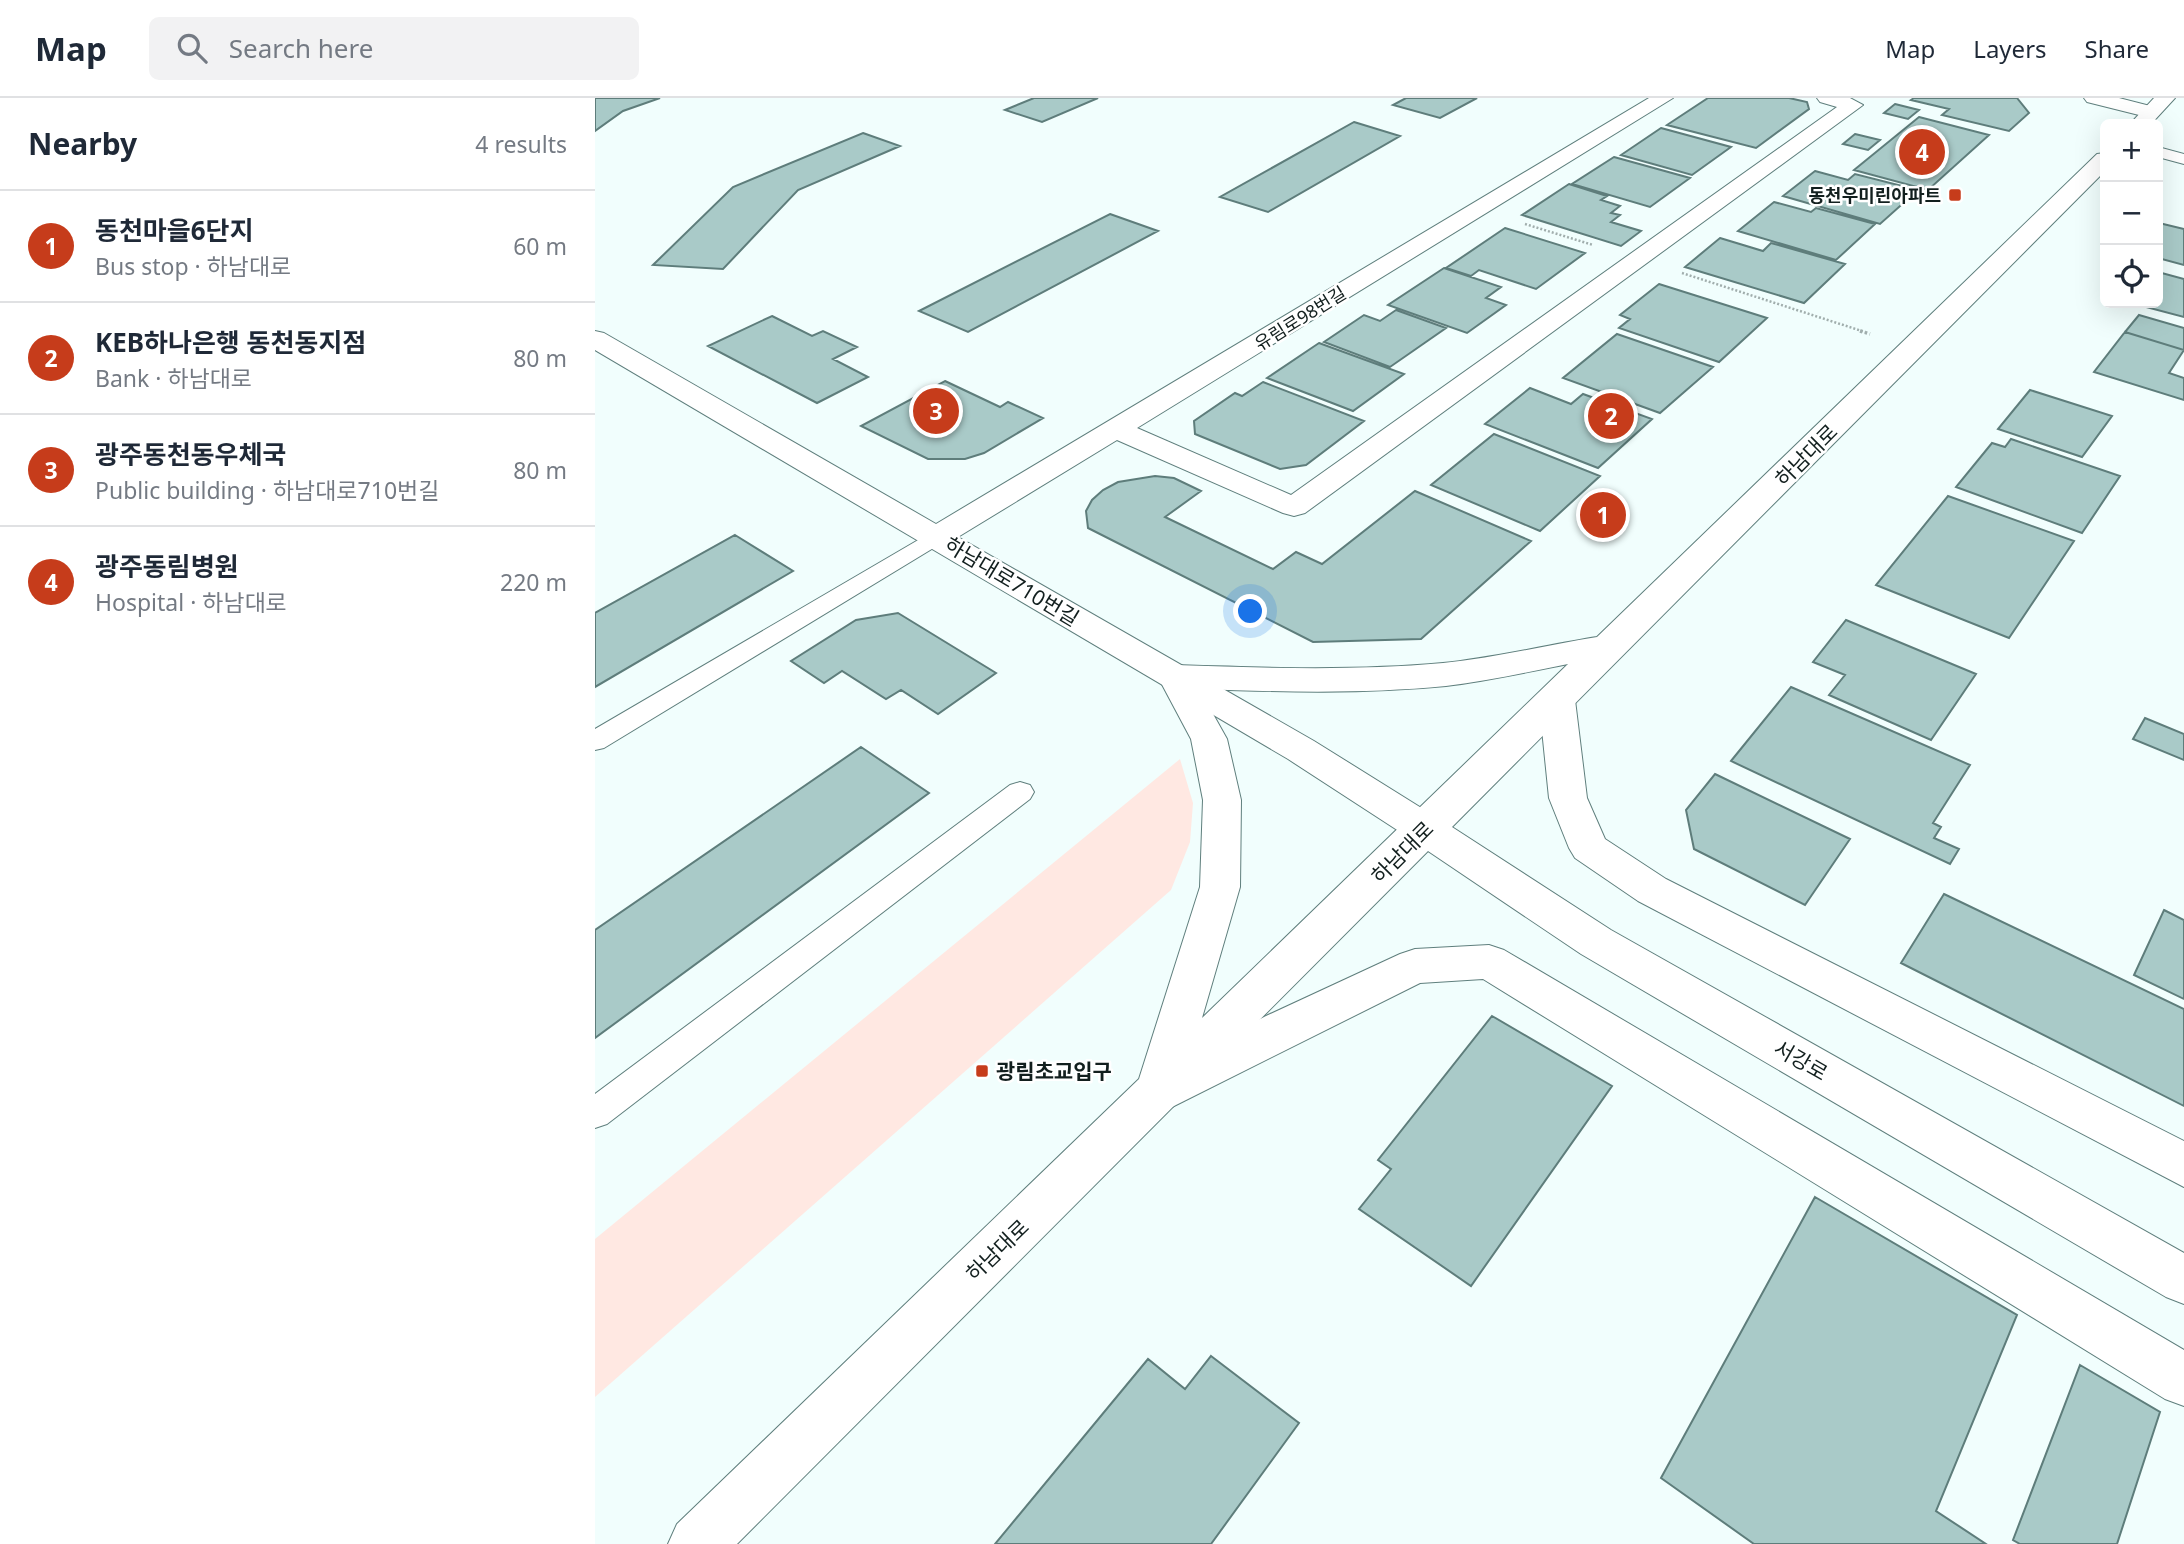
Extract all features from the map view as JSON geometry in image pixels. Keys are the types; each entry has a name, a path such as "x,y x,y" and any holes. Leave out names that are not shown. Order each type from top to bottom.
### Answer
{"street":[{"name":"유림로98번길","path":"937,536 1118,430 1663,98"},
{"path":"1118,430 1294,507 1853,105 1827,98"},
{"path":"2094,98 2152,111"},
{"name":"하남대로","path":"697,1544 1156,1096 2100,164"},
{"name":"하남대로710번길","path":"595,339 1301,750 1425,829"},
{"path":"1175,677 1303,682 1374,680 1450,673 1614,645"},
{"path":"1156,1096 1220,887 1222,800 1217,776 1209,740 1175,677"},
{"path":"1557,700 1568,798 1589,848 1652,890 2184,1165"},
{"name":"서강로","path":"1425,829 1596,942 2184,1280"},
{"path":"1156,1096 1281,1029 1415,966 1489,962 2184,1380"}],"lane":[{"path":"2163,153 2184,159"},
{"path":"595,741 937,536"},
{"path":"595,1113 1020,792"}],"path":[{"path":"1520,222 1914,348"}],"shaded area":[{"path":"1180,759 1193,803 1190,842 1171,890 595,1397 595,1239"}],"building":[{"path":"595,98 660,98 623,111 595,131"},
{"path":"1034,98 1098,98 1042,122 1005,110"},
{"path":"1406,98 1477,98 1440,118 1393,105"},
{"path":"1708,98 1789,98 1807,102 1809,109 1756,148 1667,125"},
{"path":"2017,98 2029,113 2009,131 1942,115 1949,109 1911,100"},
{"path":"1895,104 1919,110 1908,119 1884,113"},
{"path":"1919,117 1989,135 1928,190 1854,170"},
{"path":"1354,122 1400,136 1268,212 1220,197"},
{"path":"1661,128 1731,147 1692,175 1621,155"},
{"path":"863,133 900,146 798,190 723,269 653,265 733,187"},
{"path":"1855,134 1880,140 1868,150 1843,144"},
{"path":"1614,157 1690,178 1650,207 1572,184"},
{"path":"1815,171 1848,180 1855,174 1918,190 1880,224 1783,196"},
{"path":"1569,184 1607,196 1601,200 1620,206 1611,213 1620,215 1611,222 1641,231 1621,246 1522,215"},
{"path":"1774,202 1811,212 1816,208 1875,224 1836,260 1738,231"},
{"path":"1110,214 1158,231 968,332 919,311"},
{"path":"2163,224 2184,229 2184,265 2163,259"},
{"path":"1505,228 1585,253 1536,289 1479,270 1471,276 1446,268"},
{"path":"1720,238 1763,251 1771,243 1845,264 1804,303 1685,267"},
{"path":"1444,268 1501,287 1486,298 1506,305 1467,333 1388,305"},
{"path":"2163,273 2184,279 2184,317 2150,308 2163,308"},
{"path":"1659,284 1767,318 1719,362 1619,328 1630,319 1620,315"},
{"path":"1396,310 1446,328 1390,367 1324,342 1364,315 1380,321"},
{"path":"2139,315 2184,328 2184,350 2125,332"},
{"path":"772,316 812,336 823,331 857,347 833,359 868,377 817,403 708,346"},
{"path":"2125,332 2184,350 2169,373 2184,378 2184,400 2094,372"},
{"path":"1617,334 1713,367 1660,413 1563,378"},
{"path":"1319,343 1404,374 1353,411 1267,378"},
{"path":"945,381 1000,407 1008,402 1043,418 984,453 965,459 928,459 861,426"},
{"path":"1263,382 1364,421 1306,465 1280,469 1195,434 1194,421 1235,393 1242,396"},
{"path":"1530,388 1571,404 1583,394 1652,419 1598,468 1485,424"},
{"path":"2030,390 2112,416 2082,457 1998,429"},
{"path":"1494,434 1600,476 1540,531 1431,485"},
{"path":"2011,439 2120,476 2082,533 1956,487 1992,443 2005,447"},
{"path":"1155,476 1174,478 1201,491 1165,517 1273,569 1296,552 1322,564 1415,491 1531,541 1421,639 1313,642 1088,528 1086,511 1092,500 1103,490 1118,482"},
{"path":"1948,496 2074,541 2009,638 1876,585"},
{"path":"735,535 793,571 595,687 595,613"},
{"path":"898,613 996,673 938,714 901,690 886,699 842,671 824,683 791,661 856,620"},
{"path":"1846,620 1976,674 1931,740 1829,695 1845,675 1813,662"},
{"path":"1791,687 1970,765 1933,823 1941,827 1934,838 1959,849 1950,864 1731,761"},
{"path":"2145,718 2184,734 2184,760 2133,739"},
{"path":"861,747 929,793 595,1038 595,930"},
{"path":"1715,774 1850,839 1805,905 1694,849 1686,810"},
{"path":"1944,894 2184,1009 2184,1106 1901,963"},
{"path":"2164,910 2184,920 2184,999 2134,975"},
{"path":"1492,1016 1612,1086 1471,1286 1359,1209 1391,1169 1378,1160"},
{"path":"1815,1197 2017,1315 1936,1511 1986,1544 1754,1544 1661,1478"},
{"path":"1211,1356 1299,1423 1211,1544 995,1544 1148,1359 1185,1389"},
{"path":"2080,1365 2160,1412 2117,1544 2020,1544 2013,1540"}],"place":[{"name":"광주동림병원","path":"1922,152"},
{"name":"동천우미린아파트","path":"1955,195"},
{"name":"광주동천동우체국","path":"936,411"},
{"name":"KEB하나은행 동천동지점","path":"1611,416"},
{"name":"동천마을6단지","path":"1603,515"},
{"name":"광림초교입구","path":"982,1071"}]}
